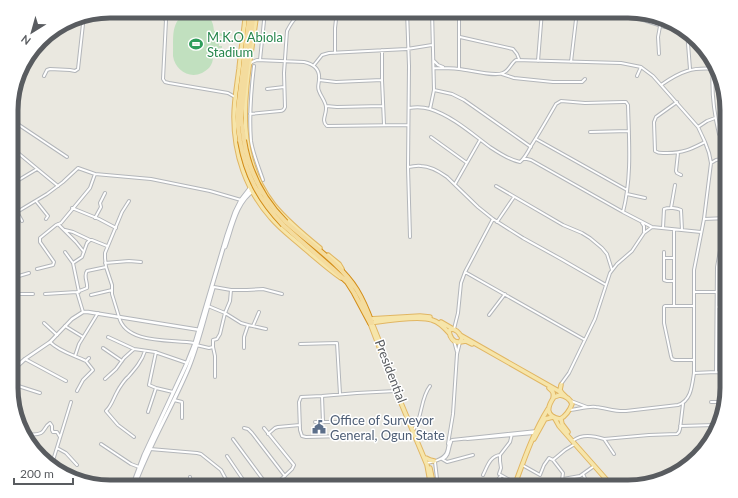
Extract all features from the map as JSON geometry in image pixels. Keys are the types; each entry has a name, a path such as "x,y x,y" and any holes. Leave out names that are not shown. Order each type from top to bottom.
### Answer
{"highway":[{"path":"242,141 238,126 238,109 249,18"},
{"path":"253,18 241,118 245,162 255,187 269,209 333,269 348,281 370,321"}],"main road":[{"path":"245,18 235,97 234,117 237,150 241,167 251,190 271,218 332,272 348,281"},
{"path":"256,18 246,98 245,126 246,140 253,165 274,204 283,215 339,264 348,281"},
{"path":"148,448 189,366 235,212 241,200 251,190 262,183"},
{"path":"200,329 237,212 251,190"},
{"path":"370,321 424,316 436,319 454,329 460,335 560,392 570,400 572,404 561,419"},
{"path":"370,321 419,318 435,321 443,325 454,341 466,341 551,389 554,394 554,398"},
{"path":"370,321 397,391 428,464 434,462"},
{"path":"449,333 450,330 454,329"},
{"path":"460,335 462,338 460,342"},
{"path":"135,480 148,448 196,344"},
{"path":"560,392 561,385"},
{"name":"Presidential","path":"397,391 426,458 431,480"},
{"path":"518,480 540,421 554,398 560,395 566,397"},
{"path":"548,409 556,422 610,480"},
{"path":"517,480 536,432 545,419 553,417 561,419"},
{"path":"561,419 564,428 574,442 607,480"},
{"path":"426,458 434,462"}],"street":[{"path":"163,18 166,20 163,79 165,82 228,93 236,92"},
{"path":"259,60 264,18"},
{"path":"250,114 282,111 285,107 284,87 287,31 294,19 297,18"},
{"path":"335,52 336,18"},
{"path":"407,18 410,237"},
{"path":"430,109 434,90 432,18"},
{"path":"459,18 459,69"},
{"path":"538,61 541,18"},
{"path":"571,62 576,18"},
{"path":"641,19 666,27"},
{"path":"44,76 47,70 50,69 75,71 78,69 83,22"},
{"path":"659,54 658,37 660,25"},
{"path":"460,37 513,49 518,54 519,60"},
{"path":"688,40 690,70"},
{"path":"314,65 322,55 335,52 408,49 432,45"},
{"path":"382,50 384,124"},
{"path":"251,56 259,60"},
{"path":"250,64 259,60 304,62 314,65 317,70 319,80 318,90 326,106 324,122 327,126 384,124 408,125"},
{"path":"502,74 516,60 621,63 641,67 653,76 698,127 706,142 709,153 710,163 704,219 694,270 694,373 690,394 683,404 679,432 677,434 649,434 604,439 598,437 578,437 553,460"},
{"path":"434,61 438,65 448,69"},
{"path":"254,66 250,114 252,143 262,183"},
{"path":"637,76 641,67"},
{"path":"434,68 459,69 502,74 514,78 553,82 582,82 586,79"},
{"path":"661,85 681,72 709,68"},
{"path":"712,73 712,93 715,118 719,134"},
{"path":"319,80 336,82 382,80"},
{"path":"267,89 284,87"},
{"path":"434,90 452,94 464,100 531,147"},
{"path":"228,93 235,97"},
{"path":"409,108 419,107 430,109 457,123 500,154 520,162 524,159 556,104 561,101 585,103 626,102 628,105 629,173 627,194 623,212"},
{"path":"677,102 656,117 654,122 655,151 661,153 678,153 689,150 706,142"},
{"path":"326,106 383,106"},
{"path":"698,127 715,118"},
{"path":"18,125 68,157"},
{"path":"590,132 629,131"},
{"path":"431,137 467,162"},
{"path":"536,139 627,190"},
{"path":"455,184 480,140"},
{"path":"18,153 58,186"},
{"path":"678,153 676,171 677,174 681,176"},
{"path":"524,159 531,160 652,227 701,232"},
{"path":"710,163 720,159"},
{"path":"408,167 428,167 441,173 455,184 478,207 497,222 606,285"},
{"path":"18,211 64,182 78,168 95,174 151,179 210,191 241,200"},
{"path":"18,181 37,169"},
{"path":"37,269 53,265 54,263 40,238 61,223 90,188 95,174"},
{"path":"671,208 675,185"},
{"path":"496,186 590,238 607,254 612,270"},
{"path":"95,218 100,208 100,203 106,193"},
{"path":"627,194 645,198"},
{"path":"497,222 514,197"},
{"path":"36,201 48,216 46,219"},
{"path":"129,201 122,212 105,253 105,263 112,286 114,303 122,324 133,334 145,338 187,342 209,348 213,347"},
{"path":"72,208 116,228"},
{"path":"663,228 664,209 671,208 682,210 682,230"},
{"path":"18,214 22,221"},
{"path":"704,219 720,218"},
{"path":"454,329 458,313 461,283 465,272 493,219"},
{"path":"642,222 644,226 644,233"},
{"path":"58,224 84,252"},
{"path":"561,385 569,373 595,319 612,270 632,251 644,233 652,227"},
{"path":"64,230 108,246"},
{"path":"674,230 674,306"},
{"path":"73,264 82,257 87,243 90,240"},
{"path":"716,372 716,292 717,266 720,250"},
{"path":"65,252 73,264 83,312"},
{"path":"664,252 664,280 667,282 674,281"},
{"path":"664,258 673,258"},
{"path":"105,263 126,261 141,262"},
{"path":"45,294 78,292 87,288 85,275 87,271 106,267"},
{"path":"465,272 585,340"},
{"path":"18,276 29,273"},
{"path":"214,287 231,290 263,289 282,294"},
{"path":"92,295 112,290"},
{"path":"215,377 213,340 217,339 220,334 225,313 230,301 231,290"},
{"path":"694,292 716,292"},
{"path":"18,294 33,294"},
{"path":"489,315 504,294"},
{"path":"208,306 225,313 241,324 266,329"},
{"path":"694,306 665,306 664,308 664,323 670,356 675,360 694,360"},
{"path":"18,365 50,342 72,319 83,312 200,329"},
{"path":"253,326 259,312"},
{"path":"75,356 83,337 98,313"},
{"path":"44,323 57,335"},
{"path":"244,348 244,337 248,325"},
{"path":"65,326 83,337"},
{"path":"108,337 134,349 156,352 187,363"},
{"path":"454,341 457,354"},
{"path":"50,342 59,349 86,361 93,370 83,380 77,391"},
{"path":"434,462 444,456 447,452 453,406 457,354 460,342"},
{"path":"300,344 337,344 340,394"},
{"path":"103,348 122,361"},
{"path":"105,380 134,349"},
{"path":"134,437 118,425 106,411 112,404 117,392 126,378 134,370 145,351"},
{"path":"156,352 149,384 156,388 174,393"},
{"path":"86,361 89,358"},
{"path":"25,359 66,381"},
{"path":"694,373 720,373"},
{"path":"18,386 40,393"},
{"path":"414,429 417,424 425,394 430,386"},
{"path":"148,412 156,388"},
{"path":"344,436 302,436 300,425 300,398 397,391"},
{"path":"554,398 560,392"},
{"path":"322,396 323,422"},
{"path":"173,400 182,402 182,418"},
{"path":"570,400 582,407"},
{"path":"53,460 71,402"},
{"path":"711,402 719,402"},
{"path":"569,410 582,407 597,407 621,412 683,404"},
{"path":"315,422 337,422"},
{"path":"31,434 41,433 50,423 52,426 52,432 57,432 60,437 58,440 59,441"},
{"path":"268,434 278,426 300,425"},
{"path":"680,426 711,425"},
{"path":"244,428 248,429 252,433 286,476"},
{"path":"264,428 294,465 292,470 281,480"},
{"path":"448,445 450,441 456,439 536,432"},
{"path":"483,475 491,460 500,455 510,442 512,434"},
{"path":"434,462 448,455 450,444 453,441 512,434"},
{"path":"233,439 263,480"},
{"path":"604,439 614,454"},
{"path":"101,444 131,464 141,464"},
{"path":"57,448 66,453 77,465"},
{"path":"148,448 201,454 221,470 226,480"},
{"path":"442,459 447,462 473,455"},
{"path":"497,480 501,476 500,455"},
{"path":"227,456 243,480"},
{"path":"524,466 540,475 549,458 553,460 563,473 562,479 583,474 594,466"},
{"path":"434,462 437,480"},
{"path":"583,474 586,480"},
{"path":"501,476 507,480"}],"green space":[{"name":"M.K.O Abiola Stadium","path":"180,18 210,18 214,31 219,31 223,34 223,36 219,36 219,39 223,39 223,42 219,42 219,46 222,46 222,48 219,48 219,51 222,51 222,53 213,55 213,60 209,68 197,75 183,72 174,61 173,36 175,25"}],"place":[{"name":"M.K.O Abiola Stadium","path":"196,44"},
{"name":"Office of Surveyor General, Ogun State","path":"319,427"}]}
